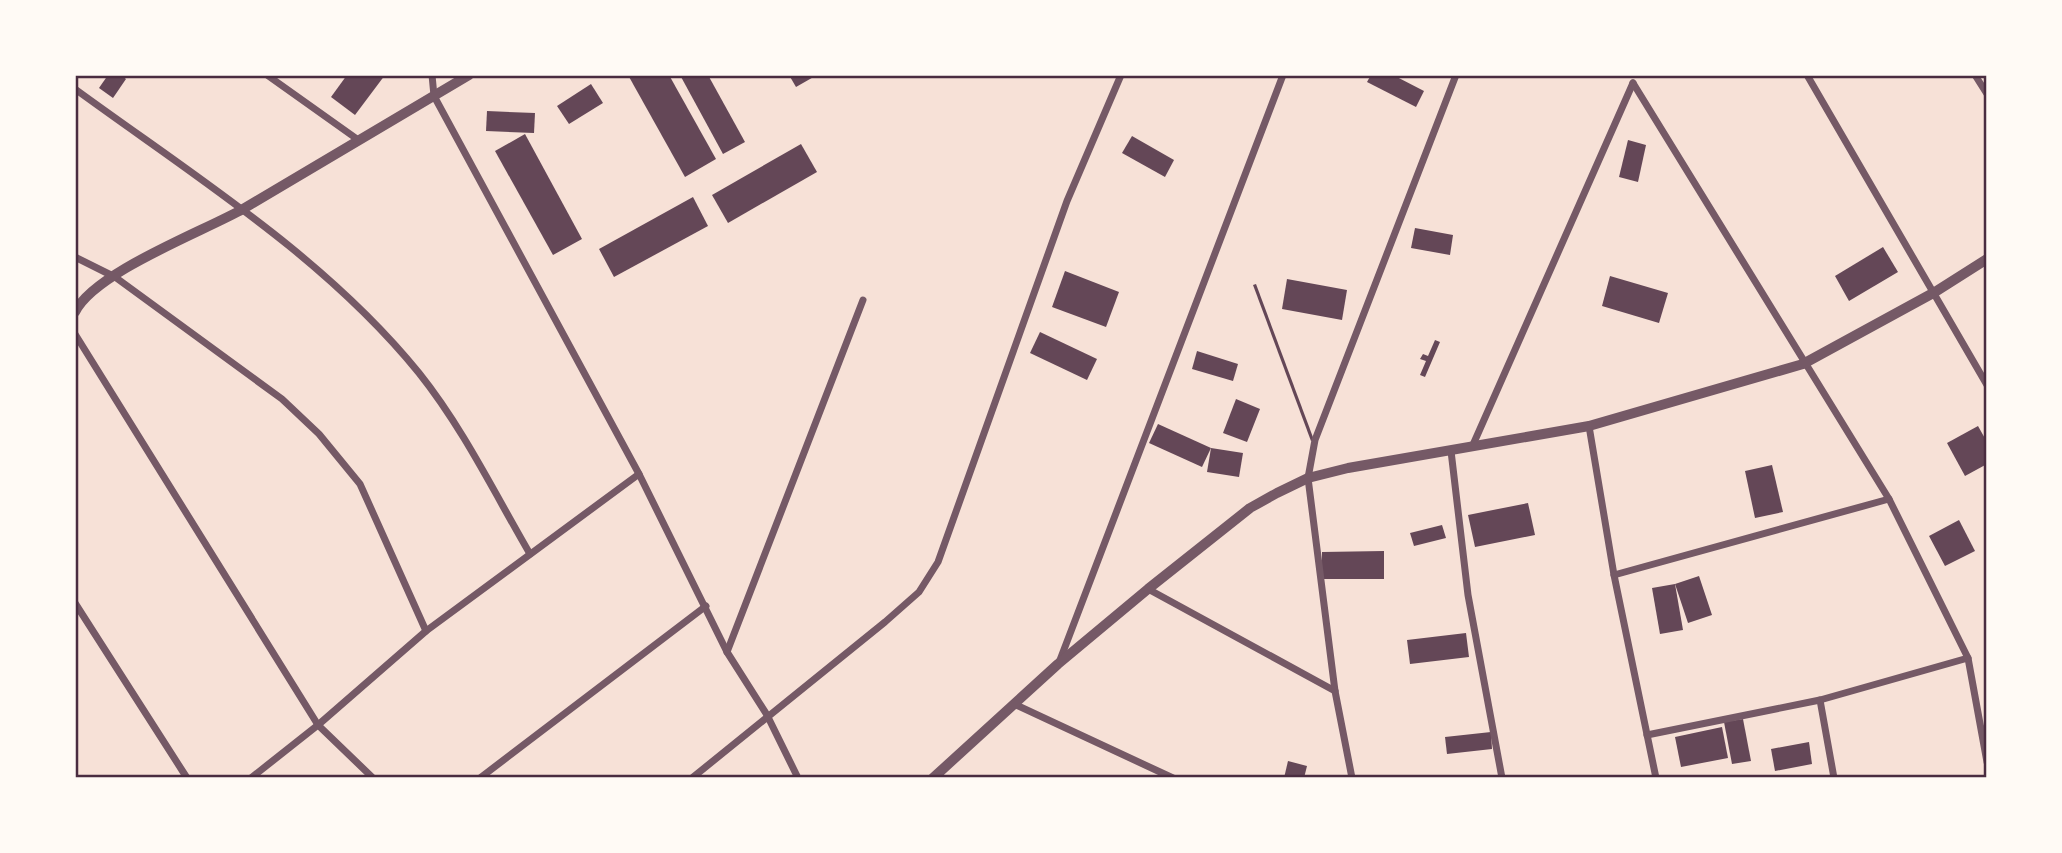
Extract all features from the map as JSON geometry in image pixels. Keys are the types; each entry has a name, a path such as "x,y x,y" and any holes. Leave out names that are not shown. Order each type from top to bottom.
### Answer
{"street":[{"path":"267,75 357,139"},
{"path":"432,75 434,96 639,474 727,652 767,715 798,778"},
{"path":"75,312 92,293 115,276 241,210 468,75"},
{"path":"692,778 910,600 938,562 1067,201 1121,75"},
{"path":"1058,664 1283,75"},
{"path":"1352,778 1335,691 1308,478 1315,440 1456,75"},
{"path":"1807,75 1987,385"},
{"path":"1975,75 1987,94"},
{"path":"1472,447 1633,83 1803,364 1889,499 1968,659 1987,762"},
{"path":"75,89 241,210 334,283 365,312 420,374 449,416 530,554"},
{"path":"75,257 115,276 282,399 319,434 360,484 426,631"},
{"path":"933,778 1058,664 1148,589 1250,508 1308,478 1588,426 1803,364 1935,292 1987,259"},
{"path":"727,652 863,300"},
{"path":"75,334 318,725 373,778"},
{"path":"1588,426 1614,575 1656,778"},
{"path":"1451,451 1468,594 1502,778"},
{"path":"251,778 318,725 426,631 639,474"},
{"path":"1614,575 1889,499"},
{"path":"1148,589 1335,691"},
{"path":"75,603 187,778"},
{"path":"480,778 706,606"},
{"path":"1647,735 1820,699 1968,659"},
{"path":"1820,699 1834,778"},
{"path":"1014,704 1173,778"},
{"path":"939,778 946,767"}],"building":[{"path":"108,75 121,75 126,79 113,98 99,88"},
{"path":"347,75 385,75 355,115 331,97"},
{"path":"628,75 669,75 716,159 685,177"},
{"path":"680,75 708,75 745,142 723,154"},
{"path":"789,75 817,75 796,87"},
{"path":"1371,75 1393,75 1424,91 1416,107 1367,82"},
{"path":"591,84 603,103 569,124 557,106"},
{"path":"487,111 535,113 534,133 486,131"},
{"path":"525,134 582,239 553,255 495,151"},
{"path":"1132,136 1174,160 1165,177 1122,153"},
{"path":"1628,140 1646,145 1638,182 1619,177"},
{"path":"801,144 817,172 728,223 712,195"},
{"path":"693,197 708,226 614,277 599,249"},
{"path":"1415,228 1453,235 1450,255 1411,248"},
{"path":"1883,247 1898,272 1849,301 1835,276"},
{"path":"1065,271 1119,292 1106,327 1052,307"},
{"path":"1610,276 1668,293 1659,323 1602,306"},
{"path":"1287,279 1347,290 1342,320 1282,309"},
{"path":"1256,284 1314,440 1311,441 1253,285"},
{"path":"1040,332 1097,359 1087,380 1030,353"},
{"path":"1435,340 1440,342 1425,377 1420,375 1426,361 1420,359 1423,354 1428,356"},
{"path":"1197,351 1238,364 1233,381 1192,369"},
{"path":"1236,399 1260,409 1247,442 1223,433"},
{"path":"1158,424 1211,448 1202,467 1149,443"},
{"path":"1978,426 1987,442 1987,464 1965,476 1947,443"},
{"path":"1211,448 1243,453 1239,477 1207,472"},
{"path":"1772,465 1783,512 1755,518 1745,471"},
{"path":"1528,503 1535,535 1475,547 1468,515"},
{"path":"1959,520 1975,551 1945,566 1929,536"},
{"path":"1442,525 1446,538 1414,546 1410,533"},
{"path":"1384,551 1384,579 1322,579 1322,552"},
{"path":"1699,576 1712,615 1688,623 1675,584"},
{"path":"1675,584 1683,630 1660,634 1652,588"},
{"path":"1466,633 1469,657 1410,664 1407,640"},
{"path":"1743,719 1751,761 1732,764 1724,722"},
{"path":"1722,727 1728,758 1681,767 1675,737"},
{"path":"1491,732 1492,749 1447,754 1445,737"},
{"path":"1809,742 1812,764 1775,771 1771,749"},
{"path":"1288,761 1307,766 1304,778 1284,778"}]}
